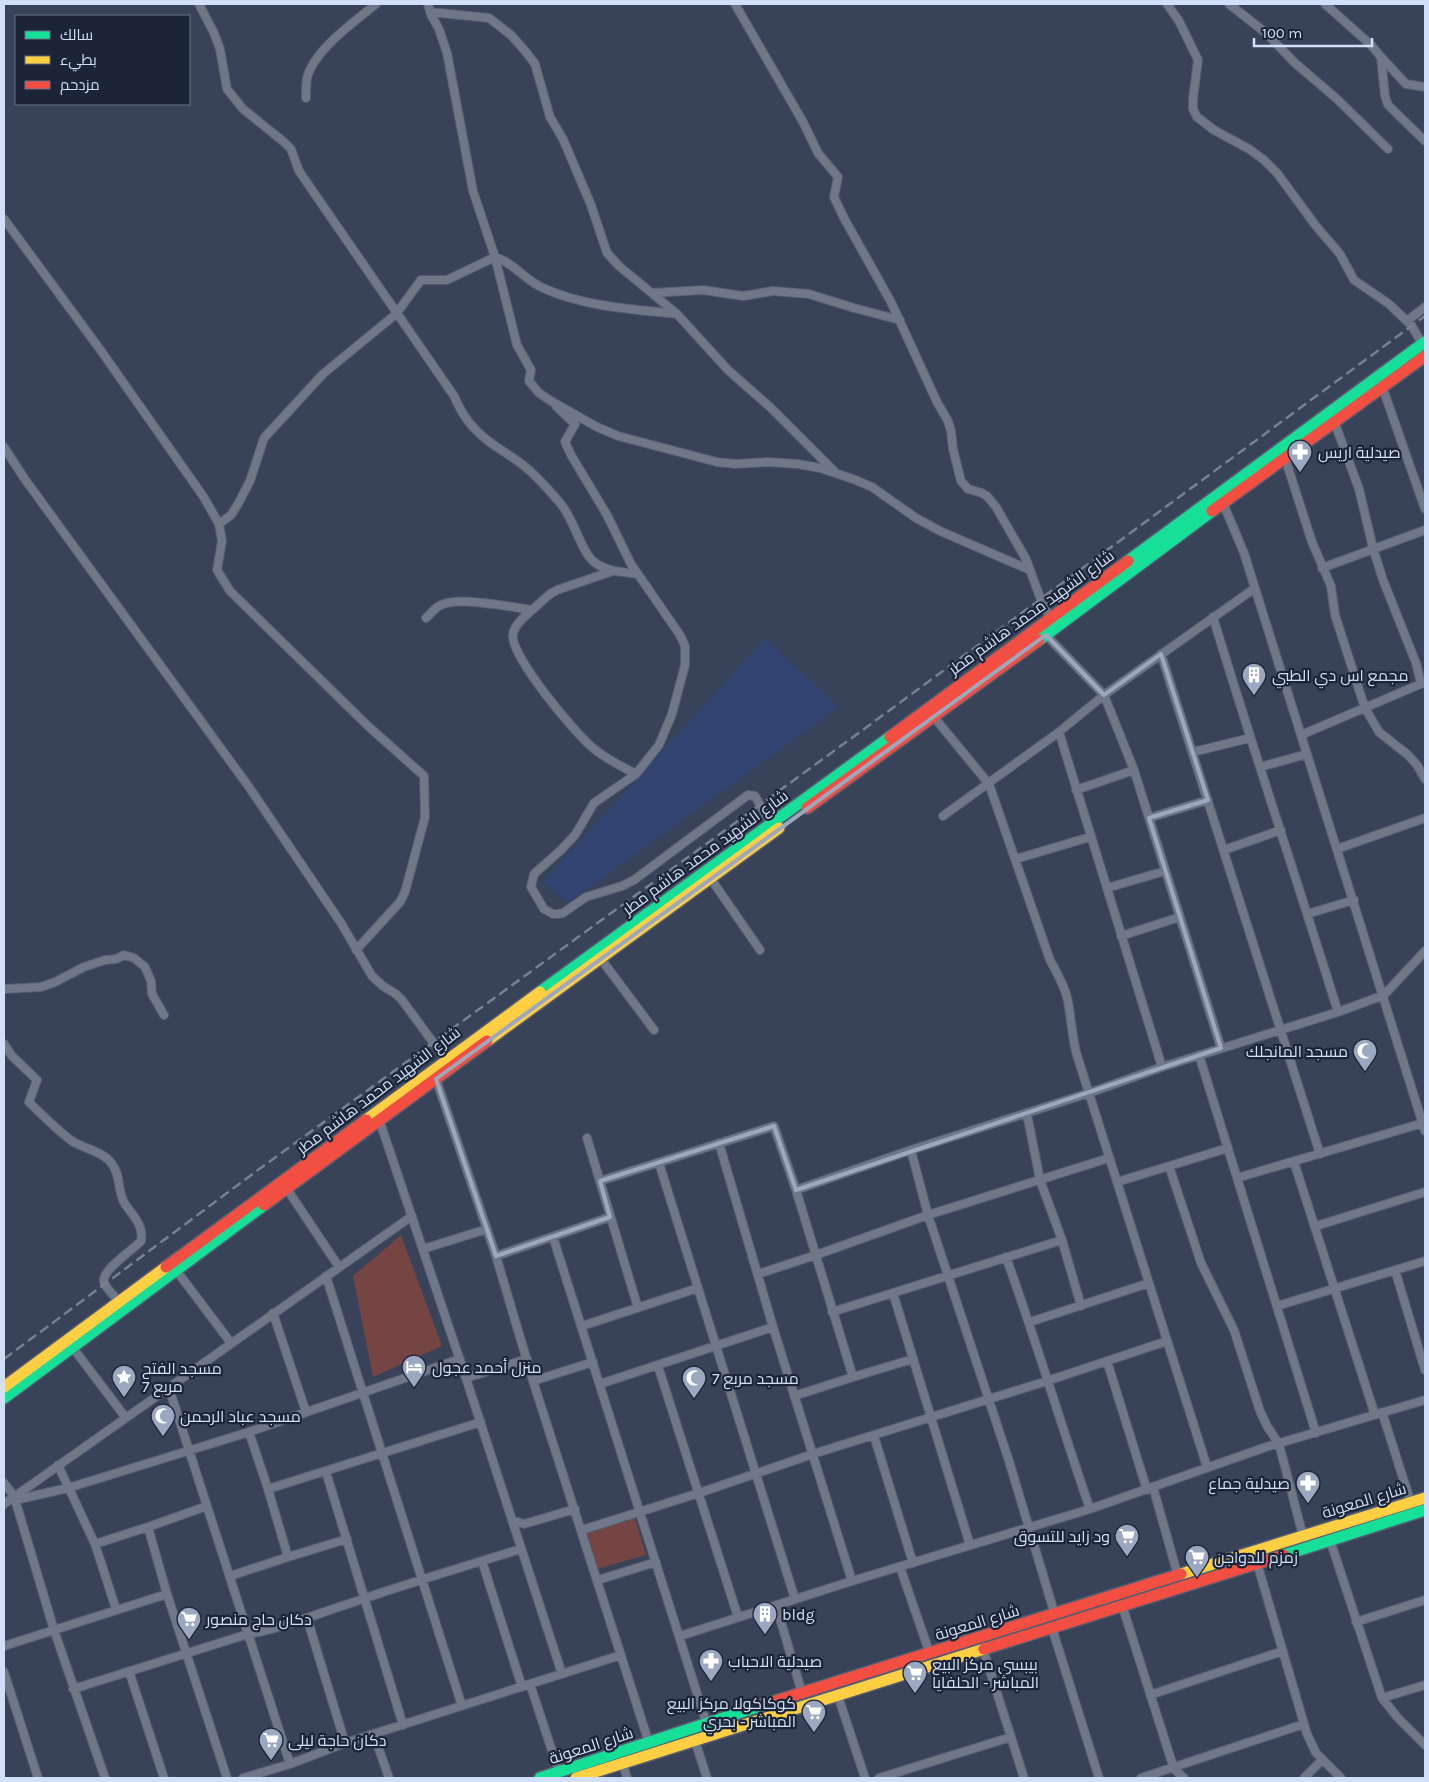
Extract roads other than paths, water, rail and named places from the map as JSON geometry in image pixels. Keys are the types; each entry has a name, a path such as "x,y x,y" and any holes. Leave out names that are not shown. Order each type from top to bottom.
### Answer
{"main road":[{"name":"شارع الشهيد محمد هاشم مطر","path":"4,1398 119,1302 704,871 1285,458 1382,386 1424,347"},
{"name":"شارع الشهيد محمد هاشم مطر","path":"4,1387 176,1270 1046,635 1053,623 1424,347"},
{"name":"شارع المعونة","path":"540,1778 802,1693 1425,1498"},
{"name":"شارع المعونة","path":"576,1778 1425,1510"}],"street":[{"path":"199,4 220,49 227,89 243,109 291,149 299,170 454,396 470,424 489,442 532,473 566,511 586,553 592,560 603,568 638,574"},
{"path":"306,98 307,78 320,55 340,33 376,4"},
{"path":"735,4 803,122 818,153 838,177 834,197 900,320 952,432 953,450 961,481 968,489 987,496 996,507 1014,536 1030,570 1041,600 1053,623"},
{"path":"1167,4 1179,21 1198,60 1193,99 1193,109 1197,117 1214,130 1249,149 1277,173 1316,226 1340,254 1354,280 1388,304 1407,321 1424,347"},
{"path":"1230,4 1266,33 1295,63 1337,99 1388,149"},
{"path":"1326,4 1371,45 1406,84 1425,87"},
{"path":"429,8 447,53 473,191 495,257 517,345 531,370 529,381 539,393 597,427 618,436 702,458 735,464 767,462 798,464 837,474 872,488 916,518 940,531 1030,570"},
{"path":"429,8 489,18 511,35 526,52 535,64 550,117 572,157 591,205 607,254 677,314 728,370 770,407 837,474"},
{"path":"1381,57 1385,96 1388,105 1425,141"},
{"path":"4,219 111,364 203,496 219,524 222,542 217,570 230,591 368,726 424,776 425,817 403,897 356,950"},
{"path":"219,524 231,515 238,504 250,481 264,438 322,374 396,314 421,280 447,280 495,257 507,262 541,287 572,298 626,309 677,314"},
{"path":"652,293 702,290 743,296 773,291 809,294 862,311 900,320"},
{"path":"1407,321 1425,307"},
{"path":"1382,386 1425,510"},
{"path":"551,401 559,411 575,424 565,442 571,455 607,515 624,552 680,635 685,646 686,655 679,691 663,738 654,754 636,774 594,803 571,839 534,874 531,887 544,909 553,914 563,913 586,897 622,886 634,880 748,795 755,796 771,824"},
{"path":"1301,735 1423,683 1404,637 1373,548 1359,489 1334,421"},
{"path":"4,447 7,459 249,787 340,923 372,976 402,1000 446,1060"},
{"path":"1285,458 1312,542 1322,568 1332,586 1335,615 1365,708 1379,732 1417,765 1425,780"},
{"path":"1223,503 1233,524 1255,588 1424,1127 1237,1178"},
{"path":"1322,568 1425,530"},
{"path":"613,571 550,594 516,625 513,632 513,640 520,657 544,691 582,738 602,755 636,774"},
{"path":"943,816 1059,732 1161,654 1255,588"},
{"path":"426,618 441,605 448,603 486,604 532,610"},
{"path":"1214,617 1250,738 1338,1012"},
{"path":"1046,635 1104,696 1134,770 1221,1048"},
{"path":"1161,654 1320,1154"},
{"path":"933,716 989,784 1050,960 1064,987 1068,1001 1072,1034 1089,1093 1207,1468"},
{"path":"1059,732 1162,1066"},
{"path":"1193,752 1250,738"},
{"path":"1260,767 1307,754"},
{"path":"1076,790 1134,770"},
{"path":"1149,818 1208,800"},
{"path":"1338,849 1425,818"},
{"path":"1224,850 1281,830"},
{"path":"1016,859 1090,837"},
{"path":"1107,888 1165,871"},
{"path":"711,879 760,950"},
{"path":"1307,914 1354,900"},
{"path":"1122,936 1180,917"},
{"path":"796,1190 911,1150 1089,1093 1162,1066 1384,996 1425,952"},
{"path":"4,990 41,987 84,967 105,960 116,959 124,955 134,958 145,967 151,981 152,994 164,1015"},
{"path":"602,959 654,1030"},
{"path":"4,1044 12,1056 37,1080 29,1102 68,1137 107,1158 112,1163 117,1175 122,1199 140,1225 141,1241 109,1269 105,1278 105,1284 119,1302"},
{"path":"1199,1055 1316,1432"},
{"path":"436,1079 496,1256 533,1381 649,1743"},
{"path":"1027,1114 1040,1180 1062,1240 1081,1306"},
{"path":"380,1122 481,1422 520,1549 562,1674"},
{"path":"600,1181 774,1126 796,1190 853,1377"},
{"path":"587,1138 638,1308"},
{"path":"719,1143 773,1328 852,1581"},
{"path":"1117,1182 1228,1148"},
{"path":"911,1150 928,1215 1030,1527 1055,1615"},
{"path":"758,1274 928,1215 1109,1158"},
{"path":"1294,1162 1378,1414 1411,1503"},
{"path":"659,1163 795,1599"},
{"path":"1170,1166 1201,1263 1234,1330 1260,1411 1279,1444 1303,1536"},
{"path":"287,1188 339,1267"},
{"path":"1316,1226 1425,1192"},
{"path":"4,1504 412,1216"},
{"path":"496,1256 610,1217"},
{"path":"423,1249 487,1229"},
{"path":"553,1237 707,1725"},
{"path":"832,1312 1062,1240"},
{"path":"1006,1257 1030,1322 1047,1381 1090,1508"},
{"path":"1277,1306 1425,1261"},
{"path":"176,1270 231,1343"},
{"path":"1395,1270 1425,1370"},
{"path":"326,1276 462,1706"},
{"path":"1030,1322 1149,1283"},
{"path":"582,1326 698,1288"},
{"path":"893,1293 970,1545"},
{"path":"274,1313 306,1412"},
{"path":"600,1384 773,1328"},
{"path":"582,1530 1167,1341"},
{"path":"70,1343 126,1418"},
{"path":"14,1498 68,1488 249,1432 460,1359"},
{"path":"794,1396 913,1359"},
{"path":"466,1378 527,1360"},
{"path":"1107,1361 1178,1576"},
{"path":"533,1381 592,1362"},
{"path":"658,1366 738,1618"},
{"path":"169,1388 290,1764"},
{"path":"680,1636 1150,1489 1316,1432 1425,1400"},
{"path":"268,1489 481,1422"},
{"path":"249,1432 288,1558"},
{"path":"874,1436 913,1563"},
{"path":"58,1465 95,1544 116,1609"},
{"path":"326,1472 403,1725"},
{"path":"4,1483 14,1498 54,1630 105,1778"},
{"path":"95,1544 207,1506"},
{"path":"513,1523 524,1524 575,1509"},
{"path":"148,1527 167,1594 227,1778"},
{"path":"230,1576 347,1539"},
{"path":"1330,1540 1382,1698 1398,1718 1425,1745"},
{"path":"74,1689 248,1634 308,1618 422,1579 520,1549"},
{"path":"482,1561 522,1687"},
{"path":"598,1580 656,1562"},
{"path":"1257,1563 1304,1724 1312,1744 1322,1760 1341,1778"},
{"path":"900,1567 930,1654"},
{"path":"4,1646 167,1594"},
{"path":"1356,1622 1425,1600"},
{"path":"776,1606 802,1693"},
{"path":"1122,1606 1174,1768 1184,1778"},
{"path":"308,1618 346,1743"},
{"path":"1052,1628 1099,1778"},
{"path":"983,1650 1024,1778"},
{"path":"1150,1695 1283,1651"},
{"path":"246,1778 346,1743 621,1654"},
{"path":"129,1671 164,1778"},
{"path":"4,1672 6,1685 38,1778"},
{"path":"530,1684 559,1772"},
{"path":"1382,1698 1425,1685"},
{"path":"838,1696 866,1778"},
{"path":"1141,1778 1304,1724"},
{"path":"374,1735 388,1778"},
{"path":"879,1778 1010,1737"},
{"path":"695,1741 707,1778"},
{"path":"1304,1778 1322,1760"},
{"path":"623,1764 628,1778"}],"railway":[{"path":"4,1359 258,1170 860,732 1425,316"}],"place":[{"name":"صيدلية اريس","path":"1300,473"},
{"name":"مجمع اس دي الطبي","path":"1254,696"},
{"name":"مسجد المانجلك","path":"1365,1072"},
{"name":"منزل أحمد عجول","path":"414,1388"},
{"name":"مسجد الفتح مربع 7","path":"124,1398"},
{"name":"مسجد مربع 7","path":"694,1399"},
{"name":"مسجد عباد الرحمن","path":"163,1437"},
{"name":"صيدلية جماع","path":"1308,1504"},
{"name":"ود زايد للتسوق","path":"1127,1557"},
{"name":"زمزم للدواجن","path":"1197,1578"},
{"name":"bldg","path":"765,1635"},
{"name":"دكان حاج منصور","path":"189,1640"},
{"name":"صيدلية الاحباب","path":"711,1682"},
{"name":"بيبسي مركز البيع المباشر - الحلفايا","path":"915,1694"},
{"name":"كوكاكولا مركز البيع المباشر - بحري","path":"814,1733"},
{"name":"دكان حاجة ليلى","path":"271,1761"}]}
